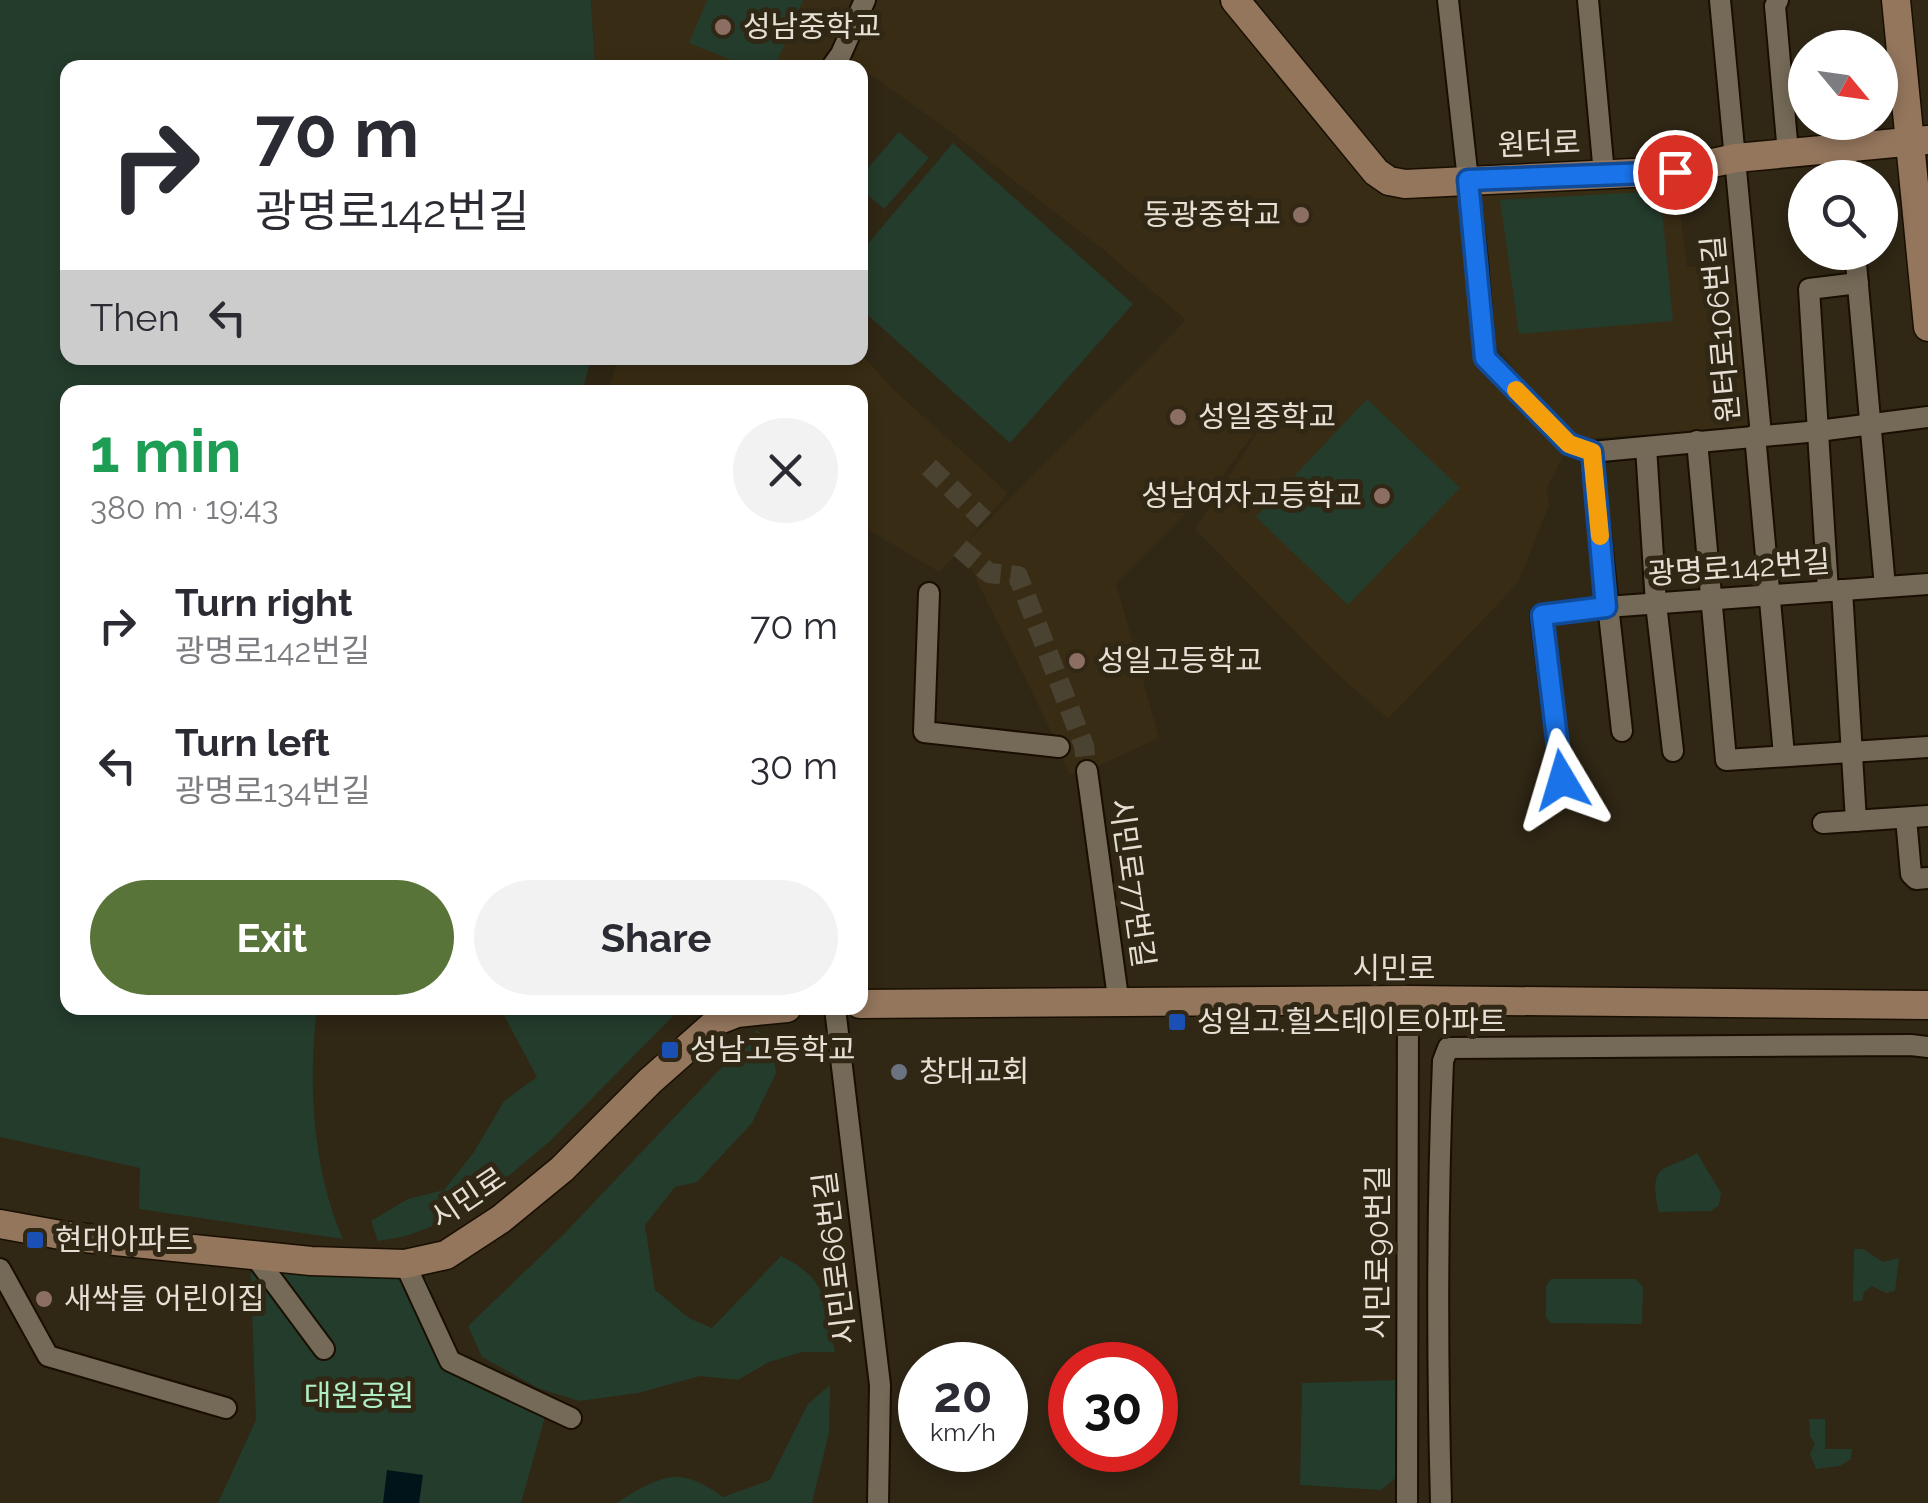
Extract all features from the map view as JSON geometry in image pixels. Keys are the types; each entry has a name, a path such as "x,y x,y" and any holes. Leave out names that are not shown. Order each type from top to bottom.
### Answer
{"main road":[{"name":"원터로","path":"1235,0 1376,172 1405,184 1675,172 1736,158 1920,142"},
{"path":"1896,0 1920,142 1928,327"},
{"name":"시민로","path":"868,1004 1408,1000 1928,1005"},
{"name":"시민로","path":"2,1230 254,1255 404,1264 446,1255 501,1219 562,1170 650,1081 719,1020 732,1015"}],"street":[{"path":"835,60 865,0"},
{"path":"1448,0 1485,358 1569,444 1592,452 1818,432 1928,417"},
{"path":"1588,0 1604,174"},
{"name":"원터로106번길","path":"1720,0 1784,755"},
{"path":"1778,0 1774,6 1788,153"},
{"path":"1845,148 1846,160"},
{"path":"1857,270 1885,587"},
{"path":"1856,821 1853,751 1818,432 1809,290 1858,283"},
{"path":"1697,442 1726,760 1928,747"},
{"path":"1646,447 1656,604 1673,751"},
{"path":"1592,452 1622,731"},
{"name":"광명로142번길","path":"1562,780 1542,615 1928,584"},
{"path":"928,593 924,732 1059,748"},
{"name":"시민로77번길","path":"1086,770 1119,1004"},
{"path":"1822,823 1928,816"},
{"path":"1906,818 1911,874 1928,878"},
{"name":"시민로90번길","path":"1407,1503 1408,1000"},
{"name":"시민로66번길","path":"836,1015 880,1385 878,1503"},
{"path":"1441,1503 1438,1409 1442,1073 1448,1048 1928,1047"},
{"path":"254,1255 324,1349"},
{"path":"404,1264 450,1361 571,1418"},
{"path":"0,1269 48,1356 226,1408"}],"shaded area":[{"path":"591,0 1235,0 1382,176 1467,180 1485,358 1569,444 1547,488 1549,505 1518,583 1388,719 1331,668 1195,529 1277,402 1220,479 1116,583 1159,738 1087,771 1069,775 1059,747 961,549 939,572 868,530 868,385 610,385 616,365 868,365 868,362 1008,493 966,543 1186,320 1105,251 868,73 868,60 850,60 841,54 836,60 595,60"},
{"path":"1675,171 1687,267 1740,265 1753,424 1571,439 1493,342 1474,185"},
{"path":"387,1470 423,1475 419,1503 383,1503"}],"green space":[{"path":"0,0 591,0 595,60 60,60 60,365 589,365 584,385 60,385 60,1015 317,1015 315,1125 325,1183 343,1239 139,1209 140,1168 0,1137"},
{"path":"707,0 803,0 778,60 732,60 689,43"},
{"path":"899,132 929,158 884,209 868,195 868,168"},
{"path":"953,143 1133,304 1010,443 868,315 868,244"},
{"path":"1660,191 1673,321 1519,334 1500,200"},
{"path":"1367,399 1460,488 1348,605 1256,517"},
{"path":"504,1015 674,1015 550,1141 511,1174 441,1223 378,1241 371,1221 408,1199 444,1190 474,1152 504,1101 537,1077"},
{"path":"757,1030 771,1042 776,1073 752,1123 697,1182 675,1187 645,1225 655,1290 689,1318 712,1328 781,1256 817,1284 826,1306 835,1352 802,1352 769,1362 738,1380 700,1376 638,1393 579,1401 538,1388 482,1357 468,1326 565,1233"},
{"path":"1697,1153 1721,1193 1719,1205 1711,1211 1659,1212 1658,1175"},
{"path":"1854,1249 1863,1249 1883,1262 1899,1258 1895,1291 1886,1293 1872,1286 1864,1292 1862,1301 1853,1301"},
{"name":"대원공원","path":"250,1254 427,1280 454,1356 546,1413 521,1503 218,1503 256,1420"},
{"path":"1551,1279 1636,1279 1643,1287 1642,1324 1550,1323 1546,1317 1546,1286"},
{"path":"1398,1380 1399,1475 1381,1490 1300,1485 1302,1383"},
{"path":"830,1385 829,1432 812,1503 616,1503 645,1486 669,1478 694,1480 723,1497 770,1480 808,1404"},
{"path":"1809,1419 1825,1419 1825,1449 1852,1449 1851,1459 1840,1466 1816,1469 1810,1454 1815,1444"}],"tunnel":[{"path":"929,467 984,520"},
{"path":"960,548 989,573 1018,576 1084,746 1087,771"}],"slow traffic":[{"path":"1516,390 1569,444 1592,452 1600,536"}],"place":[{"name":"성남중학교","path":"723,27"},
{"name":"동광중학교","path":"1301,215"},
{"name":"성일중학교","path":"1178,417"},
{"name":"성남여자고등학교","path":"1382,496"},
{"name":"성일고등학교","path":"1077,661"},
{"name":"성일고.힐스테이트아파트","path":"1177,1022"},
{"name":"성남고등학교","path":"670,1050"},
{"name":"창대교회","path":"899,1072"},
{"name":"현대아파트","path":"35,1240"},
{"name":"새싹들 어린이집","path":"44,1299"}],"route":[{"path":"1562,780 1542,615 1606,607 1592,452 1569,444 1485,358 1468,180 1675,172"}]}
